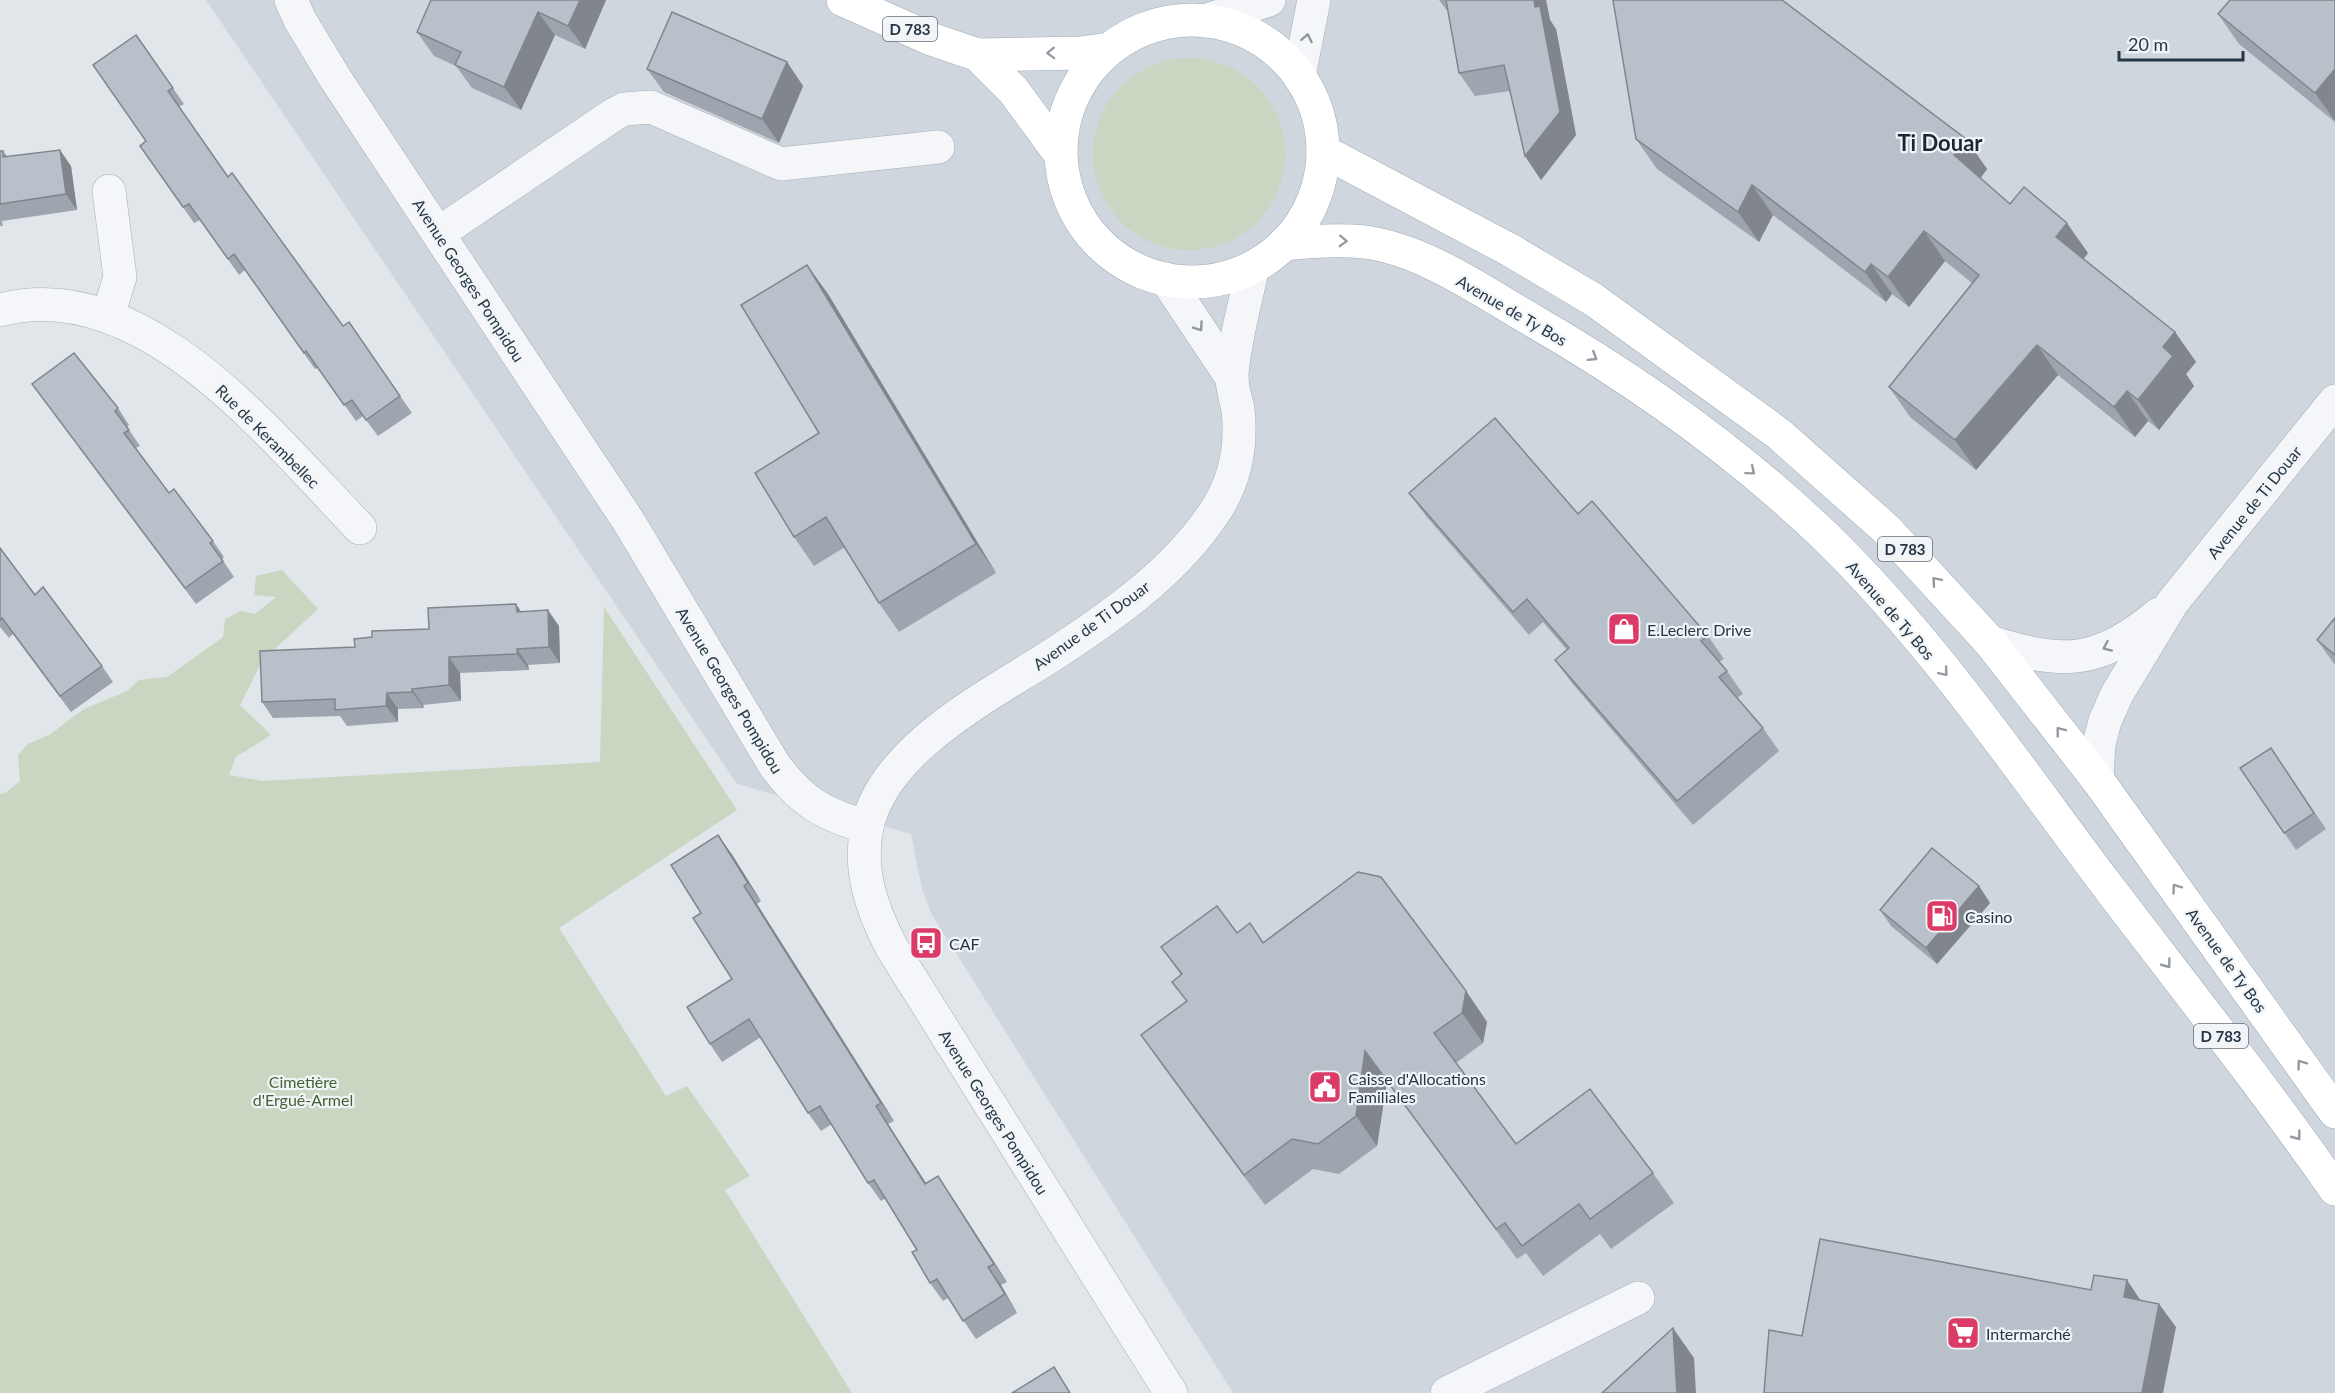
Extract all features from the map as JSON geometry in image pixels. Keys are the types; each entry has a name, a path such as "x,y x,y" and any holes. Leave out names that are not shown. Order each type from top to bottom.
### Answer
{"main road":[{"name":"D 783","path":"843,0 931,39 978,55 1109,49"},
{"path":"1204,21 1232,26 1258,37 1281,55 1299,76 1317,112 1323,151 1321,177 1313,202 1301,224 1284,244 1253,267 1225,278 1195,282 1166,279 1138,271 1112,256 1091,235 1075,211 1064,183 1060,154 1066,115 1082,79 1109,49 1149,28 1170,22 1204,21"},
{"name":"D 783","path":"978,55 1013,90 1060,154"},
{"name":"Avenue de Ty Bos","path":"1323,151 1550,273 1594,300 1719,388 1779,434 1886,529 1990,642 2097,779 2335,1112"},
{"name":"Avenue de Ty Bos","path":"1284,244 1312,241 1368,242 1392,249 1458,278 1610,367 1724,447 1781,496 1869,582 1956,686 2335,1189"}],"street":[{"name":"Avenue Georges Pompidou","path":"291,0 300,20 335,78 629,522 775,766 804,800 819,811 867,827 864,866 867,889 891,948 1170,1393"},
{"path":"1204,21 1269,0"},
{"path":"1299,76 1314,0"},
{"path":"439,233 613,115 638,107 651,107 781,164 938,147"},
{"path":"108,316 120,277 109,191"},
{"name":"Avenue de Ti Douar","path":"867,827 884,788 900,767 933,734 1109,616 1172,564 1197,538 1225,495 1237,463 1240,438 1232,378 1234,349 1253,267"},
{"name":"Avenue de Ti Douar","path":"1166,279 1232,378"},
{"name":"Rue de Kerambellec","path":"0,310 36,304 54,305 108,316 154,339 200,371 242,406 360,528"},
{"name":"Avenue de Ti Douar","path":"2097,779 2099,744 2105,721 2117,694 2172,603 2335,401"},
{"name":"Avenue de Ti Douar","path":"1990,642 2026,653 2055,658 2089,655 2140,629 2172,603"},
{"path":"1447,1393 1638,1298"}],"shaded area":[{"path":"206,0 2335,0 2335,1393 1233,1393 932,915 922,889 911,834 737,784"}],"green space":[{"path":"1180,58 1198,58 1226,65 1257,86 1278,117 1285,154 1278,191 1257,222 1226,243 1198,250 1180,250 1144,239 1115,215 1104,199 1097,182 1093,163 1093,145 1104,109 1128,80 1144,69 1161,62"},
{"name":"Cimetière d'Ergué-Armel","path":"282,570 318,609 262,661 240,705 271,735 236,757 229,775 263,781 600,762 604,607 737,810 559,928 666,1096 687,1086 750,1176 725,1190 852,1393 0,1393 0,794 5,793 20,781 18,755 28,744 49,735 84,709 127,691 139,680 167,677 223,637 225,619 241,611 255,614 276,597 254,595 256,576"}],"building":[{"path":"431,0 580,0 568,26 538,12 504,87 455,65 461,52 417,32"},
{"path":"1446,0 1534,0 1535,7 1540,6 1560,112 1525,156 1504,65 1459,73"},
{"path":"1613,0 1782,0 1966,139 1954,155 2010,204 2024,187 2067,223 2056,237 2175,332 2163,347 2173,356 2138,400 2127,391 2114,407 2037,345 1955,440 1889,387 1979,275 1924,231 1888,277 1871,264 1865,272 1752,185 1738,212 1636,139"},
{"path":"2230,0 2335,0 2335,69 2315,93 2218,14"},
{"path":"672,12 787,62 762,119 647,69"},
{"path":"136,35 173,88 168,91 228,177 232,173 343,326 349,322 400,396 366,420 352,400 344,405 234,254 228,259 189,204 183,207 140,146 146,141 93,65"},
{"path":"60,150 66,194 0,204 0,151 3,151 3,157"},
{"path":"807,265 976,544 879,603 826,517 794,537 755,473 819,433 741,305"},
{"path":"74,353 118,408 115,411 129,430 124,433 169,493 174,489 213,541 210,543 223,561 185,588 32,384"},
{"name":"E.Leclerc Drive","path":"1495,418 1578,514 1592,501 1708,636 1701,641 1727,671 1719,677 1763,728 1677,801 1555,660 1569,648 1527,599 1513,612 1409,493"},
{"path":"0,548 35,595 43,587 102,666 60,696 2,618 0,620"},
{"path":"516,604 517,612 548,610 549,647 517,649 517,654 449,657 449,685 412,689 412,692 387,693 386,706 335,710 335,699 262,702 260,651 355,647 354,639 372,637 372,631 429,629 428,608"},
{"path":"2335,618 2335,655 2317,640"},
{"path":"2271,748 2314,813 2284,833 2240,768"},
{"path":"718,835 748,883 744,886 881,1103 876,1106 925,1184 938,1176 994,1264 988,1267 1005,1294 963,1321 937,1279 930,1283 912,1252 917,1250 874,1180 868,1183 820,1106 808,1113 749,1019 710,1044 687,1007 732,979 693,918 701,913 671,865"},
{"path":"1932,848 1979,886 1926,948 1880,910"},
{"name":"Caisse d'Allocations Familiales","path":"1358,872 1381,877 1466,991 1462,1013 1434,1033 1516,1144 1590,1089 1653,1173 1590,1219 1579,1204 1522,1246 1505,1223 1496,1229 1365,1051 1356,1116 1318,1144 1292,1139 1244,1175 1141,1035 1187,1001 1172,982 1182,974 1161,947 1217,906 1237,933 1250,923 1263,943"},
{"name":"Intermarché","path":"1820,1239 2091,1290 2094,1275 2127,1280 2124,1297 2159,1304 2142,1393 1764,1393 1769,1330 1802,1336"},
{"path":"1673,1328 1677,1393 1602,1393"},
{"path":"1054,1367 1070,1393 1012,1393"}],"place":[{"name":"E.Leclerc Drive","path":"1624,629"},
{"name":"Casino","path":"1942,916"},
{"name":"CAF","path":"926,943"},
{"name":"Caisse d'Allocations Familiales","path":"1325,1087"},
{"name":"Intermarché","path":"1963,1333"}],"district":[{"name":"Ti Douar","path":"1940,142"}]}
